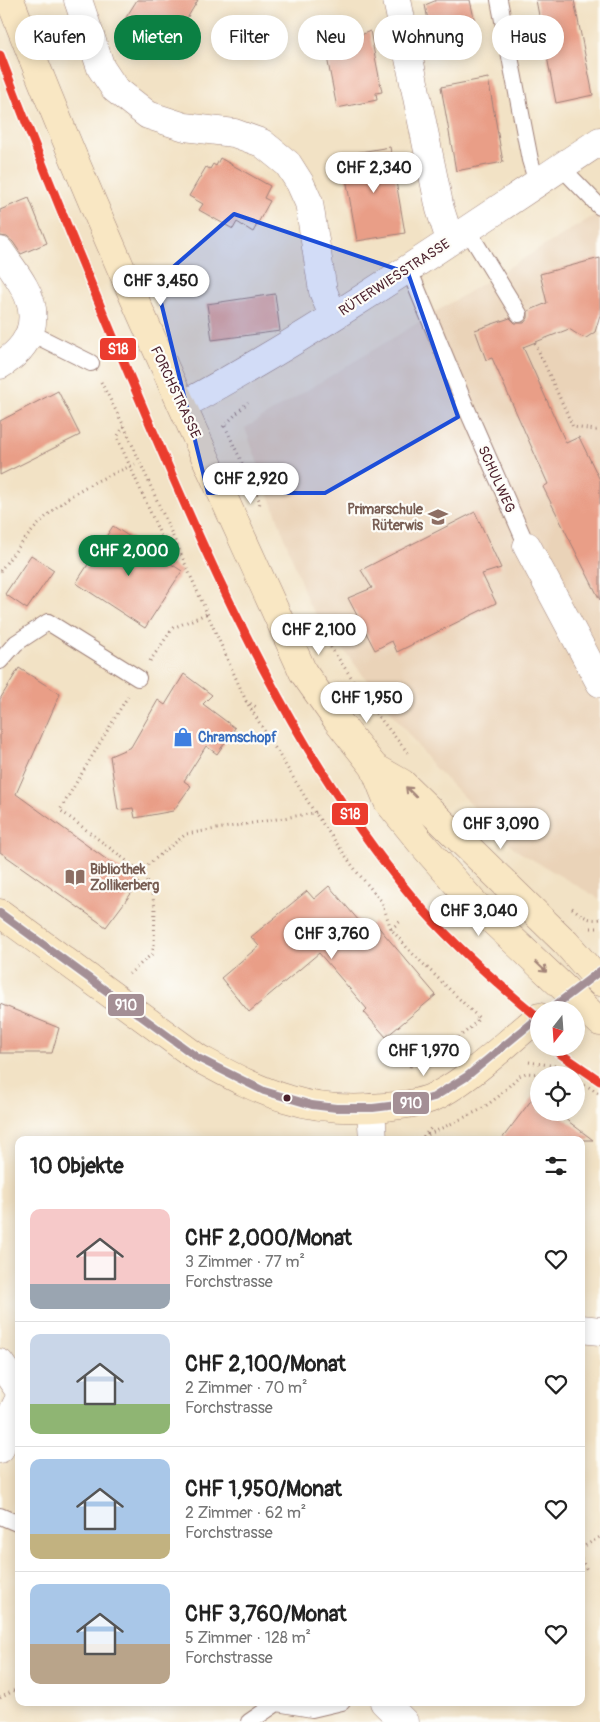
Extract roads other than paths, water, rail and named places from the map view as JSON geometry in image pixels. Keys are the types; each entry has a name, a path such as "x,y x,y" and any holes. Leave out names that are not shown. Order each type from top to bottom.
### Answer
{"main road":[{"name":"FORCHSTRASSE","path":"10,0 54,113 139,310 303,672 337,720 374,767 388,802 422,844 473,902 600,1022"},
{"name":"FORCHSTRASSE","path":"374,767 402,783 598,976"},
{"path":"0,913 198,1058 231,1076 287,1099 348,1109 406,1105 438,1095 462,1081 530,1024"},
{"path":"561,1001 598,976"}],"street":[{"path":"78,0 101,68 115,89 148,115 185,127 241,135 262,143 288,164 300,183 309,203 323,291 333,316"},
{"path":"397,0 440,209 458,235"},
{"name":"RÜTERWIESSTRASSE","path":"183,405 233,378 333,316 600,141"},
{"path":"0,251 25,287 33,314 31,333 22,347 0,365"},
{"name":"SCHULWEG","path":"527,546 600,683"},
{"path":"371,1108 372,1136"},
{"path":"585,1329 600,1331"},
{"path":"0,1362 15,1384"},
{"path":"0,1449 8,1422 15,1407"},
{"path":"388,1706 404,1722"}],"lane":[{"path":"499,0 530,160 537,182"},
{"path":"561,167 600,207"},
{"path":"458,235 519,314"},
{"name":"SCHULWEG","path":"408,267 466,407 527,546"},
{"path":"31,333 91,363"},
{"path":"0,661 16,643 48,622 138,678"},
{"path":"0,1516 15,1522"},
{"path":"249,1722 272,1706"},
{"path":"294,1706 312,1709 325,1706"}],"place":[{"name":"Primarschule Rüterwis","path":"438,517"},
{"name":"Chramschopf","path":"183,737"},
{"name":"Bibliothek Zollikerberg","path":"75,877"}]}
